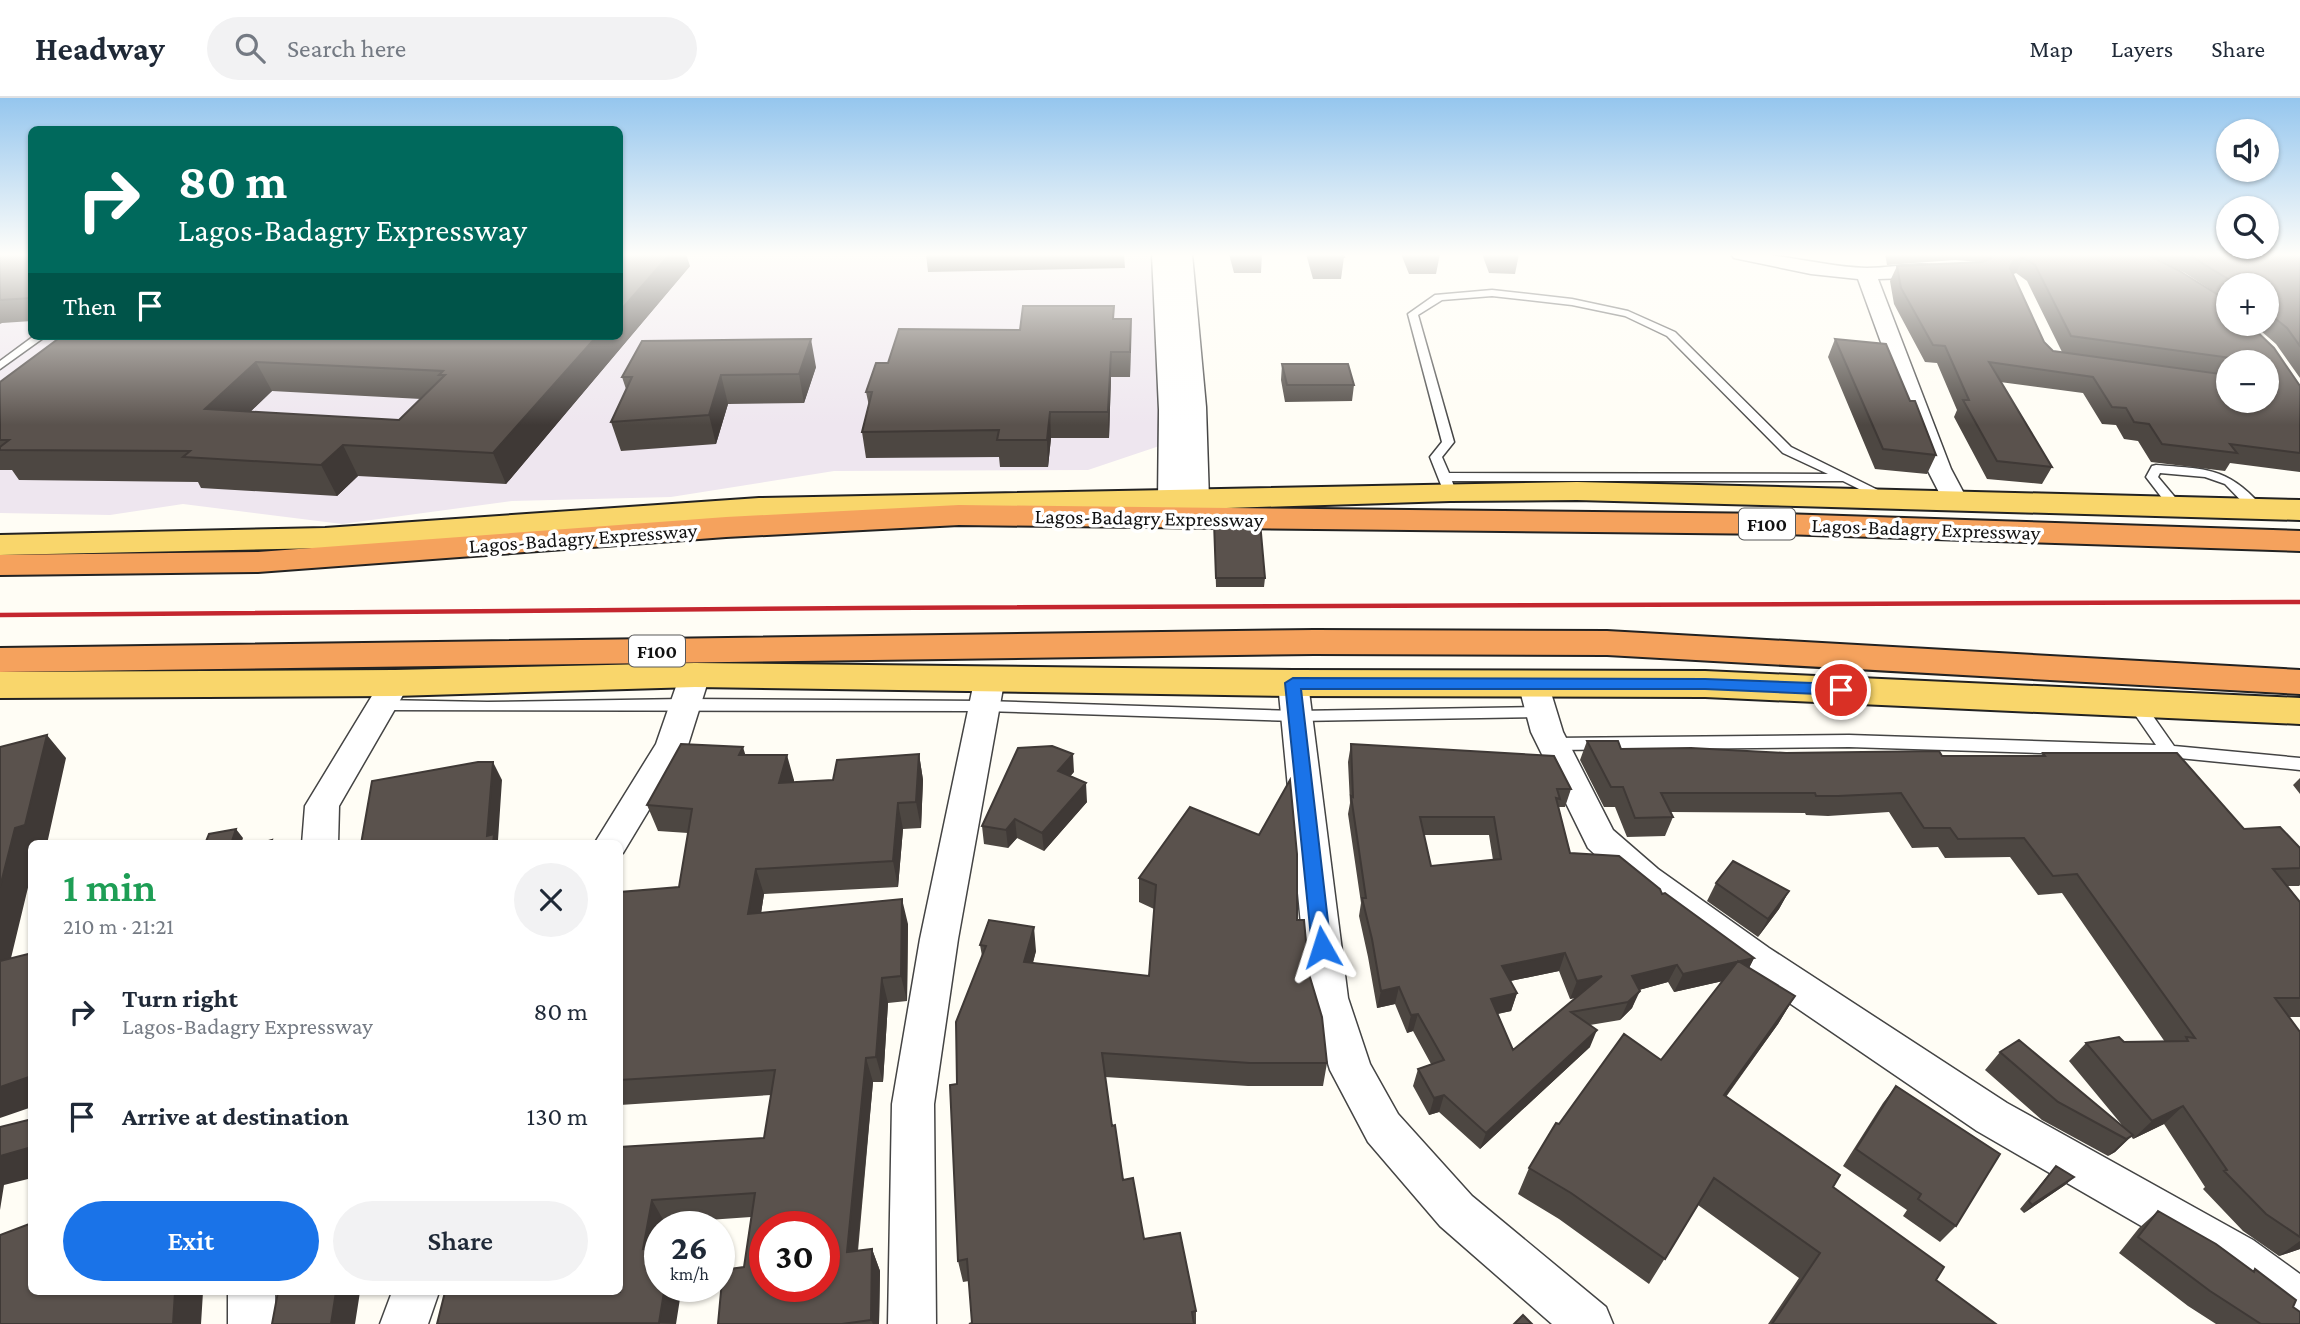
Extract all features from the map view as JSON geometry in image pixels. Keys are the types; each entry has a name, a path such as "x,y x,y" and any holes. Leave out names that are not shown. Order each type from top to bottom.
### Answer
{"highway":[{"name":"Lagos-Badagry Expressway","path":"0,565 258,562 726,527 959,516 1782,524 2300,541"},
{"name":"F100","path":"0,660 1314,642 1607,643 2300,682"}],"main road":[{"name":"Lagos-Badagry Expressway","path":"0,545 325,538 760,508 1183,500 1448,484 2300,510"},
{"path":"0,685 389,694 690,689 987,692 1294,700 1542,713 1705,684 2300,711"}],"street":[{"path":"1165,311 1171,410 1183,500"},
{"path":"1183,500 1194,407 1186,311"},
{"path":"1880,311 1939,470 1955,500"},
{"path":"613,840 671,745 690,689"},
{"path":"912,1324 913,1104 939,939 987,692"},
{"path":"320,840 322,806 389,694"},
{"path":"1294,700 1328,998 1350,1070 1383,1128 1456,1211 1589,1324"},
{"path":"1542,713 1600,839 1645,879 1755,959 1992,1117 2236,1256 2300,1303"},
{"path":"252,1295 252,1324"},
{"path":"404,1324 415,1295"}],"lane":[{"path":"1417,311 1413,314 1448,442 1436,457 1448,484 1845,478"},
{"path":"1615,311 1628,314 1671,334 1787,450 1888,498"},
{"path":"0,366 36,340"},
{"path":"2177,508 2152,477 2156,469 2207,473 2229,481 2256,509"},
{"path":"2135,703 2169,751"},
{"path":"1542,713 1849,741 2169,751 2300,764"}],"shaded area":[{"path":"0,311 28,311 28,340 623,340 623,311 1190,311 1193,347 1189,436 1088,470 834,471 671,497 512,501 342,524 183,504 110,515 0,513"}],"building":[{"path":"1022,311 1114,311 1113,319 1131,319 1130,352 1111,352 1108,412 1050,412 1047,440 997,440 999,430 862,432 872,392 866,392 876,363 888,363 899,329 1020,330"},
{"path":"1914,311 2030,311 2044,342 2053,351 2216,373 2216,413 2279,413 2279,355 2300,386 2300,453 2230,444 2237,453 2162,444 2149,424 2134,422 2126,408 2112,407 2093,377 1989,362 2052,467 1997,461 1963,400 1969,400 1945,346 1933,345"},
{"path":"2058,311 2216,311 2216,336 2262,336 2275,350 2216,350 2216,356 2071,336"},
{"path":"2279,311 2300,311 2300,346 2279,322"},
{"path":"811,339 799,374 721,375 709,415 611,422 632,377 622,377 642,341"},
{"path":"1835,339 1886,344 1910,401 1915,401 1936,455 1883,449"},
{"path":"57,340 593,340 493,453 343,445 321,465 183,457 190,451 0,450 9,440 0,440 0,382","holes":["256,362 443,371 439,375 445,375 399,420 205,409"]},
{"path":"1282,364 1348,364 1354,385 1287,385"},
{"path":"1214,522 1260,522 1265,578 1216,578"},
{"path":"47,735 25,825 15,828 0,887 0,747"},
{"path":"1587,741 1618,741 1621,749 1691,748 1786,753 1939,751 1942,756 2045,756 2043,753 2177,753 2244,829 2280,827 2300,848 2300,868 2273,869 2300,902 2300,998 2275,998 2300,1032 2300,1237 2266,1214 2224,1171 2227,1170 2183,1106 2152,1121 2086,1043 2119,1037 2124,1042 2188,1041 2186,1037 2195,1038 2077,874 2053,876 2024,838 1958,839 1950,828 1924,828 1901,793 1816,796 1815,793 1661,793 1673,817 1635,818 1623,787 1611,787"},
{"path":"681,744 743,747 739,755 787,755 779,783 833,780 837,760 919,754 916,802 898,803 893,861 756,869 748,914 902,899 901,976 882,978 876,1057 866,1058 847,1252 872,1249 871,1320 842,1324 718,1324 720,1302 735,1302 735,1268 744,1267 749,1233 749,1302 840,1302 840,1211 752,1211 755,1193 652,1200 650,1211 644,1211 644,1302 662,1302 659,1323 437,1324 444,1295 623,1295 623,1147 764,1138 775,1070 623,1080 623,892 679,887 692,809 647,805"},
{"path":"1351,744 1554,756 1571,789 1557,789 1560,799 1556,798 1570,853 1619,856 1660,889 1662,894 1665,893 1754,958 1683,974 1677,965 1632,976 1640,991 1628,1002 1571,1012 1597,1030 1486,1133 1444,1095 1434,1098 1418,1069 1444,1060 1418,1014 1411,1015 1399,987 1381,991 1362,898 1366,898 1351,796 1353,797","holes":["1420,817 1494,817 1501,859 1431,866","1565,953 1577,981 1602,976 1513,1050 1491,999 1517,993 1502,966"]},
{"path":"1052,746 1073,754 1058,771 1086,783 1042,833 1015,819 1006,830 982,826 1018,748"},
{"path":"478,762 493,762 487,836 494,834 493,840 362,840 372,781"},
{"path":"1290,780 1297,854 1297,920 1304,920 1309,974 1322,1017 1327,1063 1250,1063 1102,1053 1123,1180 1133,1178 1144,1239 1180,1233 1196,1311 1192,1312 1194,1324 969,1324 972,1323 967,1259 958,1261 950,1085 957,1084 956,1022 986,946 980,945 989,920 1034,927 1024,962 1149,976 1156,885 1139,878 1190,807 1259,835"},
{"path":"236,829 232,840 207,840 209,834"},
{"path":"1733,861 1789,891 1768,919 1716,883"},
{"path":"28,954 28,1077 0,1087 0,961"},
{"path":"1738,961 1795,996 1724,1095 1840,1175 1833,1187 1944,1267 1936,1280 1996,1324 1772,1324 1820,1253 1714,1178 1665,1259 1571,1193 1529,1168 1556,1123 1559,1124 1624,1034 1661,1060"},
{"path":"2019,1040 2133,1135 2126,1139 2058,1102 2000,1052"},
{"path":"1896,1086 2000,1154 1956,1226 1918,1199 1921,1194 1856,1149"},
{"path":"28,1120 28,1148 0,1156 0,1127"},
{"path":"2056,1166 2074,1177 2032,1205 2029,1201"},
{"path":"2158,1211 2216,1244 2254,1272 2255,1269 2296,1300 2293,1307 2300,1312 2300,1324 2261,1324 2210,1291 2138,1237"},
{"path":"28,1224 28,1295 175,1295 173,1324 0,1324 0,1235"},
{"path":"277,1295 336,1295 331,1324 272,1324"},
{"path":"1523,1315 1532,1324 1514,1324"}],"railway":[{"path":"0,615 866,608 2300,602"}],"route":[{"path":"1322,947 1293,683 1705,684 1841,690"}]}
